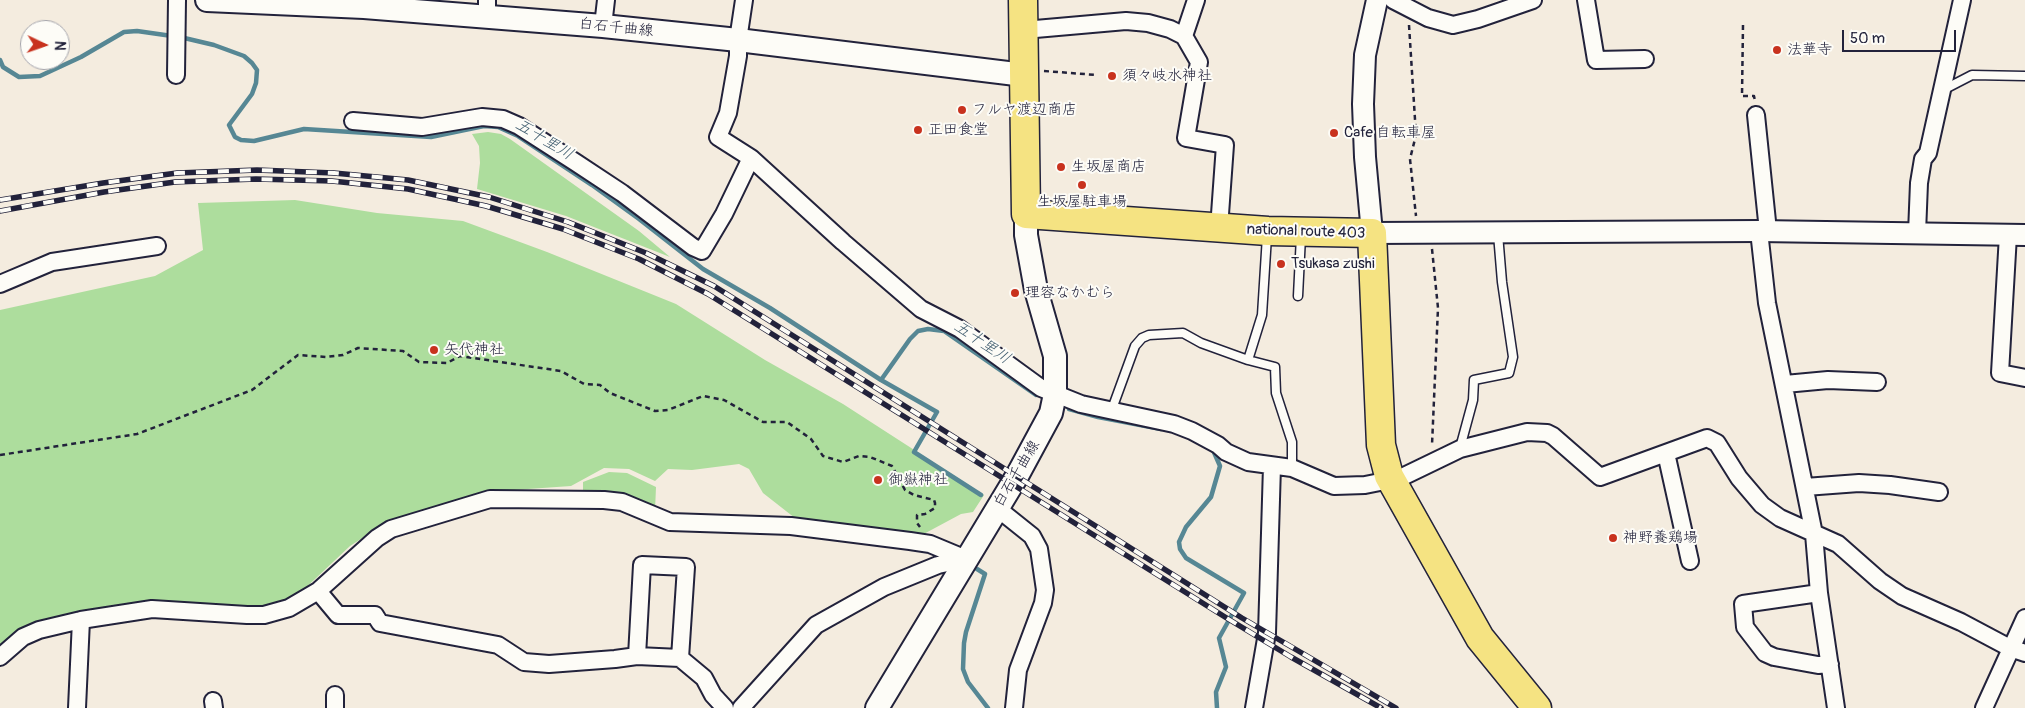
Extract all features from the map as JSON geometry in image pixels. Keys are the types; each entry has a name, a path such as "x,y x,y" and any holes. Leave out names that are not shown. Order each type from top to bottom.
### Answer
{"highway":[{"path":"1023,0 1024,30 1033,73 1026,214"},
{"name":"national route 403","path":"1026,214 1268,231 1372,233 1381,445 1392,480 1480,638 1537,708"}],"main road":[{"name":"白石千曲線","path":"207,0 364,7 487,8 603,26 1033,73"},
{"name":"白石千曲線","path":"877,708 997,508 1051,413 1055,394 1055,356 1034,281 1026,236 1026,214"}],"street":[{"path":"176,75 177,0"},
{"path":"603,26 606,0"},
{"path":"744,0 738,40 738,56 728,113 718,137 751,158 843,242 921,309 960,329 1041,388 1081,404 1174,424 1192,431 1218,445 1226,452 1248,462 1292,468 1334,486 1365,485 1392,480 1432,464 1460,449 1527,432 1547,433 1553,436 1600,477 1707,438 1717,443 1739,478 1762,505 1780,518 1838,544 1880,581 1902,596 1961,622 2018,651"},
{"path":"1184,36 1196,0"},
{"path":"1377,0 1365,55 1363,104 1365,158 1372,233 1764,231 2016,235 2000,373 2025,378"},
{"path":"1401,4 1428,18 1453,24 1478,19 1533,0"},
{"path":"1586,0 1596,60 1645,58"},
{"path":"1917,233 1919,183 1923,159 1928,153 1962,0"},
{"path":"1024,30 1126,21 1148,23 1170,29 1184,36 1199,62 1186,138 1225,145 1219,228"},
{"path":"1756,115 1768,303 1814,534 1819,593 1836,708"},
{"path":"354,121 422,127 482,117 504,119 519,126 598,178 693,247 702,250 724,214 751,158"},
{"path":"0,284 52,262 157,246"},
{"path":"1785,384 1828,380 1877,382"},
{"path":"1666,453 1690,561"},
{"path":"1254,708 1267,633 1272,466"},
{"path":"1805,486 1859,483 1939,492"},
{"path":"0,657 23,637 39,630 81,620 152,610 264,615 290,608 318,591 377,538 391,529 490,499 604,500 622,502 670,522 791,526 930,544 966,559"},
{"path":"997,508 1032,536 1039,549 1045,590 1043,604 1018,670 1014,708"},
{"path":"741,708 816,625 884,587 938,565 966,559"},
{"path":"636,656 642,565 686,568 680,658"},
{"path":"318,591 338,615 375,614 380,624 498,644 524,662 549,664 636,656 680,658 704,678 713,695 725,708"},
{"path":"1819,593 1743,604 1745,628 1765,653 1774,657 1830,664"},
{"path":"1984,708 2018,651 2025,618"},
{"path":"77,708 81,620"}],"lane":[{"path":"1943,90 1969,76 1983,74 2025,76"},
{"path":"1248,360 1262,315 1268,231"},
{"path":"1298,296 1301,232"},
{"path":"1460,449 1473,400 1474,380 1509,373 1513,357 1502,282 1498,232"},
{"path":"1112,410 1135,346 1142,338 1150,335 1184,333 1201,343 1248,360 1275,367 1276,393 1292,442 1292,468"}],"path":[{"path":"1401,4 1416,135 1410,159 1438,308 1433,383 1432,464"},
{"path":"1742,26 1742,96 1754,96 1756,115"},
{"path":"1033,73 1097,76"},
{"path":"0,455 137,434 252,390 298,355 326,357 344,355 358,348 402,351 419,362 447,363 460,356 561,371 584,384 600,386 610,394 655,411 668,410 703,396 724,400 763,422 787,422 810,439 823,456 843,462 859,456 870,457 892,466 905,490 914,495 934,500 935,508 925,514 918,515 916,518 930,544"}],"green space":[{"path":"488,132 501,134 510,139 639,231 670,257 566,216 477,189 480,163 479,146 472,134"},
{"path":"295,200 377,213 463,221 547,252 676,304 765,360 843,404 984,495 973,512 961,514 920,536 800,522 763,493 749,469 739,464 692,470 668,469 655,481 629,469 604,468 571,486 485,492 384,524 350,546 297,596 277,605 256,609 38,622 0,664 0,310 155,276 203,250 198,203"},
{"path":"609,472 627,473 656,487 655,511 583,493 583,482"}],"waterway":[{"name":"五十里川","path":"0,60 3,67 19,77 40,76 81,57 124,32 137,31 172,36"},
{"name":"五十里川","path":"180,37 214,45 244,56 257,70 256,83 252,94 229,125 235,137 241,140 254,141 304,129 431,137 484,126 498,127 518,136 592,185 703,269 770,308 881,380 910,339 918,331 928,329 944,331 1036,395"},
{"path":"881,380 937,412 914,452 981,495"},
{"name":"五十里川","path":"1069,409 1098,417 1161,429"},
{"name":"五十里川","path":"1213,450 1220,466 1211,497 1186,527 1179,542 1180,549 1186,558 1244,593 1219,638 1226,667 1216,692 1217,708"},
{"path":"977,569 985,574 966,632 963,669 968,682 988,708"}],"railway":[{"path":"0,200 177,173 257,170 334,173 408,180 489,197 568,222 646,253 714,286 1242,618 1396,708"},
{"path":"0,211 104,192 175,182 256,179 332,181 408,189 486,206 563,229 639,259 708,294 1225,617 1381,708"}],"place":[{"name":"法華寺","path":"1777,50"},
{"name":"須々岐水神社","path":"1112,76"},
{"name":"フルヤ渡辺商店","path":"962,110"},
{"name":"正田食堂","path":"918,130"},
{"name":"Cafe 自転車屋","path":"1334,133"},
{"name":"生坂屋商店","path":"1061,167"},
{"name":"生坂屋駐車場","path":"1082,185"},
{"name":"Tsukasa zushi","path":"1281,264"},
{"name":"理容なかむら","path":"1015,293"},
{"name":"矢代神社","path":"434,350"},
{"name":"御嶽神社","path":"878,480"},
{"name":"神野養鶏場","path":"1613,538"}]}
